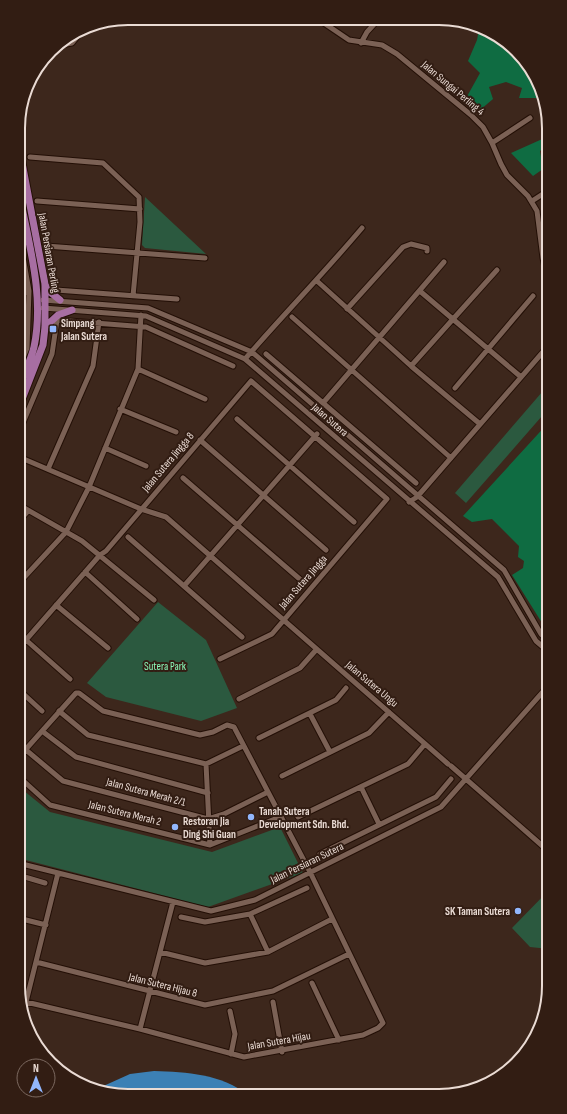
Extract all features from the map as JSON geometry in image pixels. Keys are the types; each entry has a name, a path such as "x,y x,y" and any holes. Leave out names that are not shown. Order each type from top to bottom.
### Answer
{"main road":[{"name":"Jalan Persiaran Perling","path":"25,193 45,284 46,300 42,308 34,347 25,371"},
{"name":"Jalan Persiaran Perling","path":"25,226 38,299 42,308 45,327 43,345 25,392"},
{"path":"45,284 50,292 60,300"},
{"path":"45,327 58,315 72,310"}],"street":[{"name":"Jalan Sungai Perling 4","path":"327,25 349,40 382,45 397,54 471,115 483,127 492,143 500,164 507,175 532,201 538,218 542,240"},
{"path":"361,42 373,25"},
{"path":"492,143 530,118"},
{"path":"30,157 101,162 139,196 140,209 133,296 128,306"},
{"path":"532,201 542,195"},
{"path":"37,201 140,209"},
{"path":"246,359 298,298 301,298 317,281 362,228"},
{"path":"347,309 403,246 411,244 427,248 427,251"},
{"path":"46,246 205,258"},
{"path":"323,402 421,292 444,262"},
{"path":"25,268 29,291 27,348 25,353"},
{"path":"411,366 454,321 497,270"},
{"path":"317,281 411,366 480,424"},
{"path":"56,290 177,299"},
{"path":"25,292 29,291"},
{"path":"421,292 521,377"},
{"path":"133,296 137,307"},
{"path":"455,388 533,296"},
{"name":"Jalan Sutera","path":"38,299 148,308 252,352 417,497 504,570 542,635"},
{"name":"Jalan Sutera","path":"42,308 141,315 246,359 319,432 409,502 498,577 536,641 542,646"},
{"path":"25,576 66,532 89,487 120,409 138,369 141,315"},
{"path":"292,317 451,458"},
{"path":"25,418 52,354 57,320 141,326 233,366"},
{"path":"48,469 93,366 99,322"},
{"path":"409,502 417,497 542,353"},
{"path":"266,354 416,483"},
{"path":"138,369 205,399"},
{"name":"Jalan Sutera Jingga 8","path":"26,640 100,555 106,551 251,381 319,432"},
{"path":"120,409 176,432"},
{"path":"236,419 354,522"},
{"path":"184,586 329,420"},
{"name":"Jalan Sutera Jingga","path":"220,659 272,634 387,499 319,432"},
{"path":"200,440 326,550"},
{"path":"105,448 146,466"},
{"name":"Jalan Sutera Ungu","path":"25,459 141,509 166,517 316,650 542,846"},
{"path":"183,478 302,581"},
{"path":"25,509 82,541 154,600"},
{"path":"25,514 28,511"},
{"path":"128,537 242,637"},
{"path":"85,572 137,619"},
{"path":"56,606 108,648"},
{"path":"26,640 70,679"},
{"path":"239,699 300,668 316,650"},
{"path":"259,738 336,700 346,688"},
{"name":"Jalan Sutera Hijau","path":"26,1002 140,1029 230,1054 250,1058 363,1035 378,1028 383,1023 310,872 242,746 234,727 227,725 213,732 200,735 103,711 79,693 74,695 59,711"},
{"name":"Jalan Persiaran Sutera","path":"25,865 211,911 255,900 431,812 450,798 542,693"},
{"path":"25,696 42,711"},
{"path":"26,750 59,711 88,735 206,764 242,746"},
{"path":"282,776 369,733 389,712"},
{"path":"310,714 330,752"},
{"path":"42,731 76,757 208,793"},
{"path":"298,818 408,764 425,744"},
{"name":"Jalan Sutera Merah 2/1","path":"26,750 64,781 208,819"},
{"path":"206,764 210,845 280,817"},
{"path":"320,854 436,797 451,779"},
{"name":"Jalan Sutera Merah 2","path":"25,782 50,805 210,845"},
{"path":"361,787 379,824"},
{"path":"208,819 224,814 268,792"},
{"path":"26,1001 58,873"},
{"path":"25,877 45,882"},
{"path":"181,917 205,922 250,914 307,888"},
{"path":"140,1029 172,902"},
{"path":"250,914 268,952"},
{"path":"160,952 205,963 268,952 332,919"},
{"path":"25,920 46,925"},
{"name":"Jalan Sutera Hijau 8","path":"36,962 201,1005 273,991 349,954"},
{"path":"312,983 339,1040"},
{"path":"273,1002 282,1052"},
{"path":"230,1011 236,1034 230,1054"}],"green space":[{"path":"478,33 496,42 507,51 525,71 537,98 519,98 522,88 506,82 489,87 493,99 480,110 465,100 480,73 468,61"},
{"path":"542,139 542,150 540,151 542,170 533,176 511,153"},
{"path":"145,197 206,254 145,248 142,245"},
{"path":"542,392 542,416 466,503 455,493"},
{"path":"542,430 542,623 512,575 523,568 524,561 518,557 519,546 492,519 472,522 463,516"},
{"name":"Sutera Park","path":"158,602 206,640 237,708 201,721 106,697 87,683"},
{"path":"25,792 50,812 212,852 280,827 303,873 208,907 25,860"},
{"path":"542,897 542,948 530,947 512,928"}],"water":[{"path":"154,1071 191,1073 215,1078 239,1089 128,1089 104,1086 130,1074"}],"place":[{"name":"Simpang Jalan Sutera","path":"53,329"},
{"name":"Tanah Sutera Development Sdn. Bhd.","path":"251,817"},
{"name":"Restoran Jia Ding Shi Guan","path":"175,827"},
{"name":"SK Taman Sutera","path":"518,911"}]}
